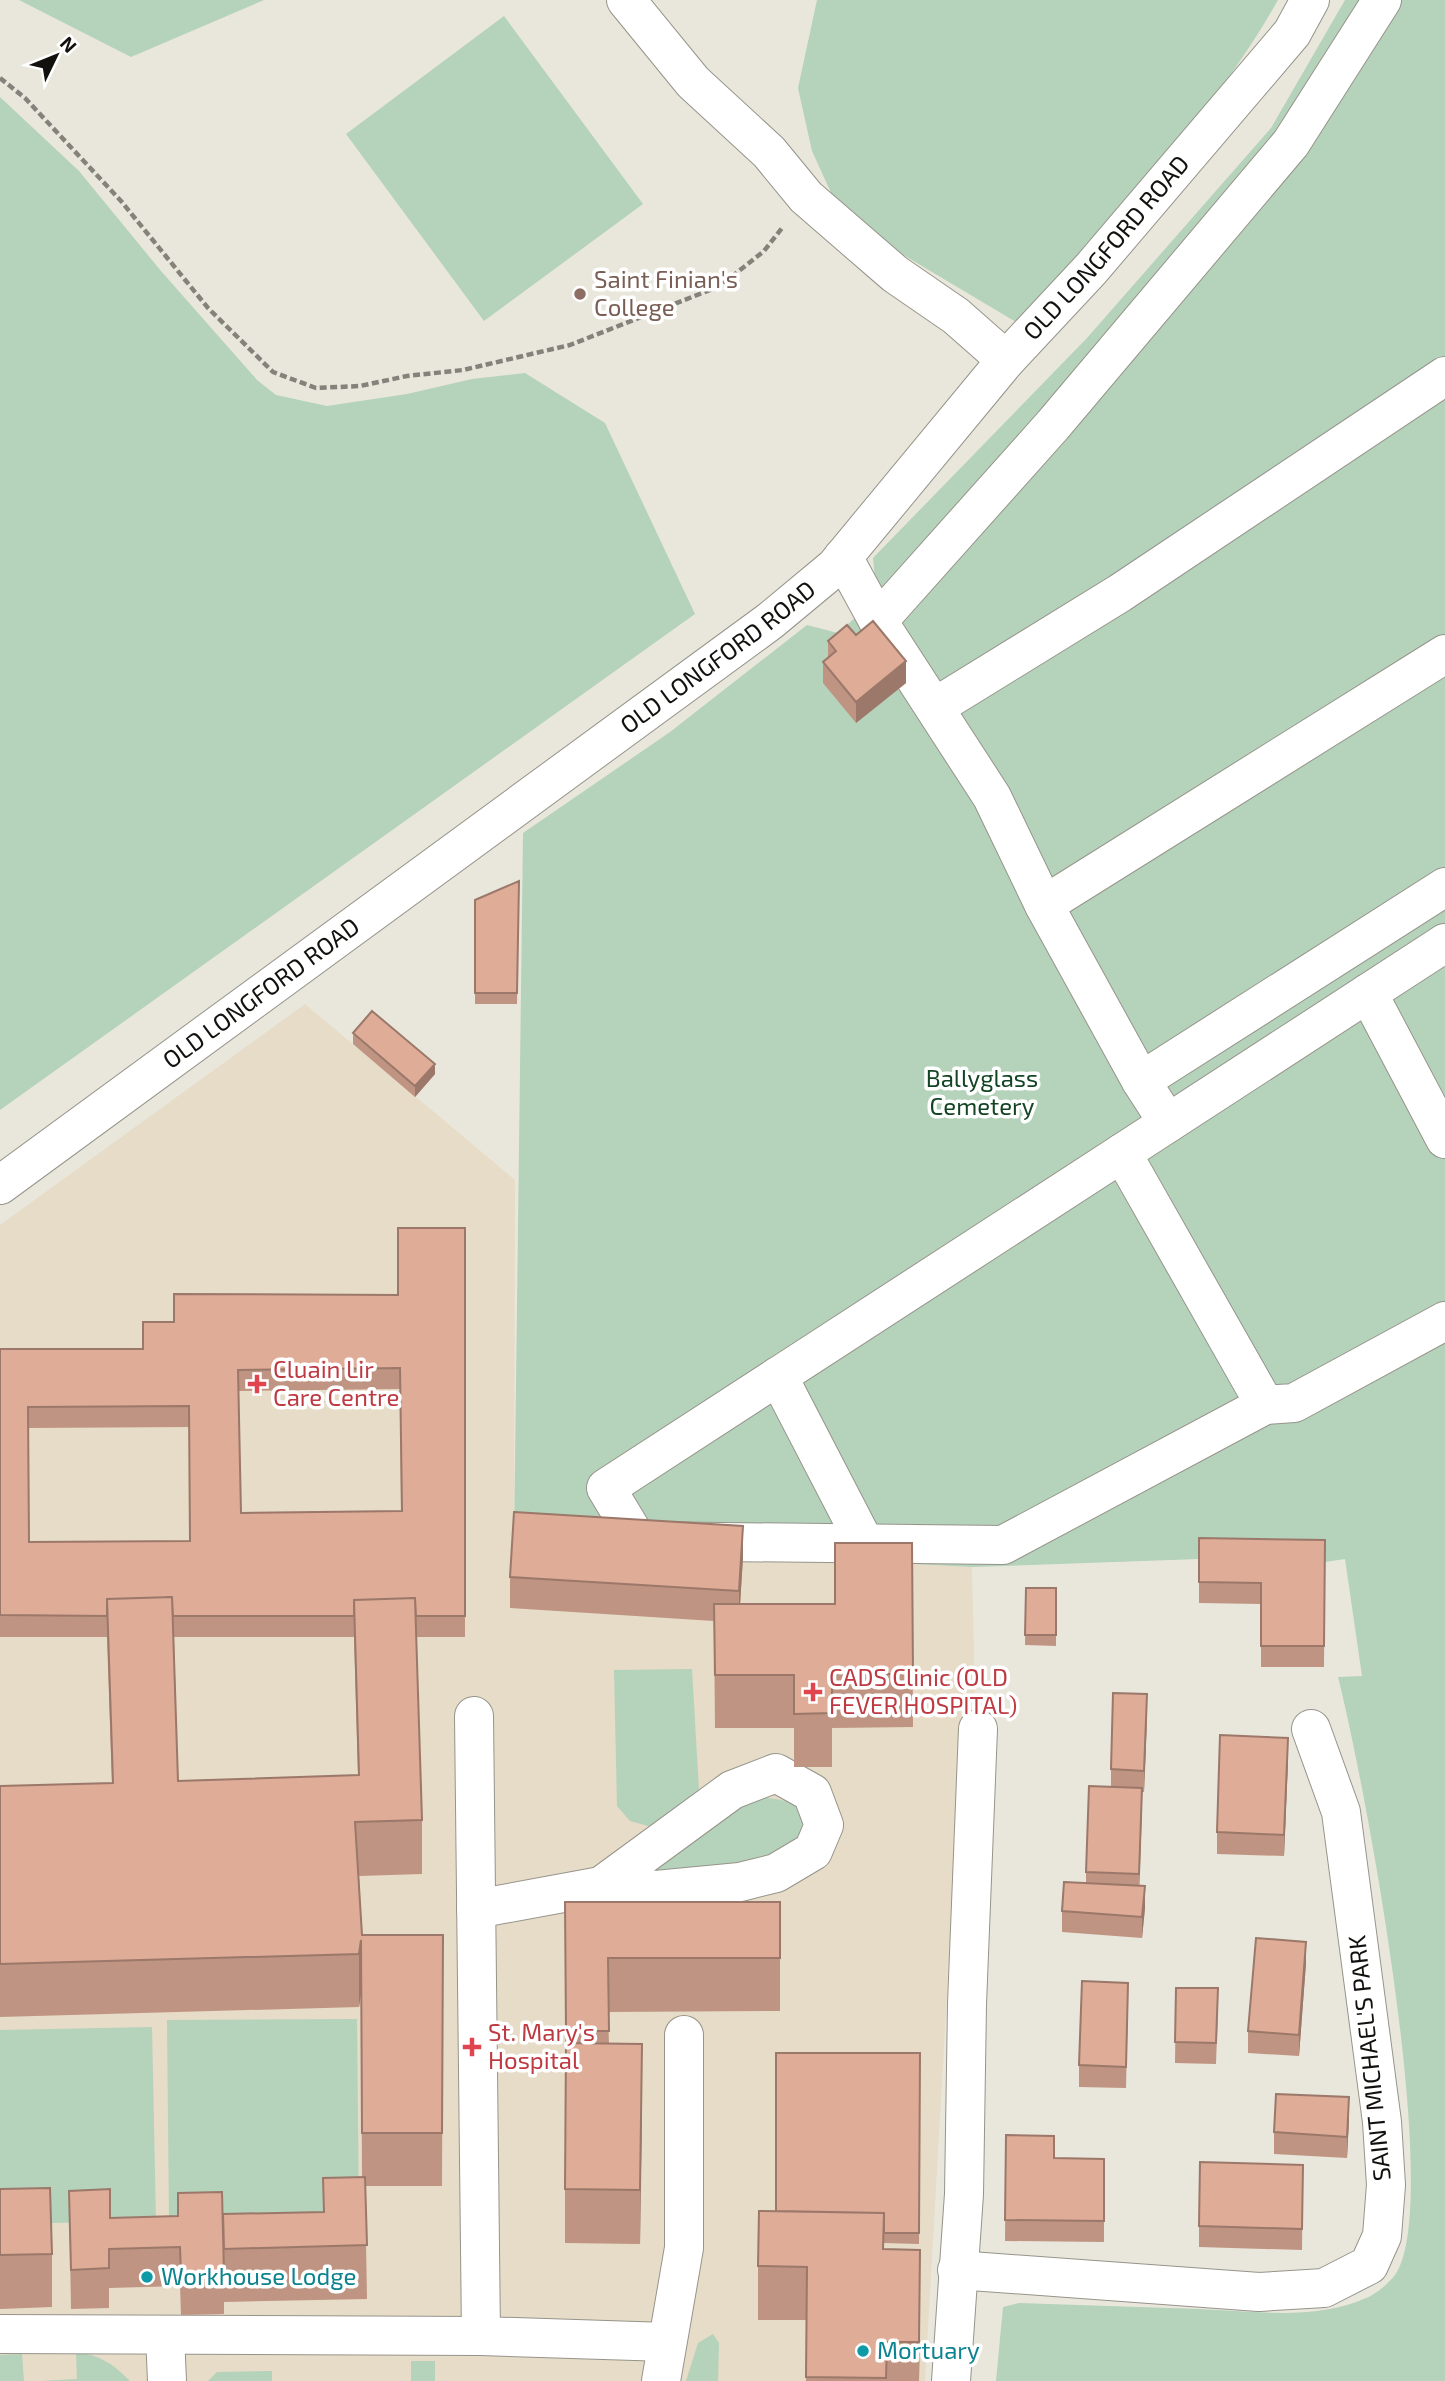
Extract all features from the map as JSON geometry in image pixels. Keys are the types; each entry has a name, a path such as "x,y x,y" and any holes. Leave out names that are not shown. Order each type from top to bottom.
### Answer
{"street":[{"path":"626,0 692,82 769,152 806,197 895,274 956,316 1006,359"},
{"name":"OLD LONGFORD ROAD","path":"0,1185 770,621 843,557 1006,359 1091,269 1275,54 1292,33 1310,0"},
{"path":"878,621 1053,425 1291,144 1382,0"},
{"path":"935,708 1120,593 1445,376"},
{"path":"843,557 878,621 992,797 1045,905 1141,1081 1168,1123"},
{"path":"1045,905 1445,654"},
{"path":"1141,1081 1445,887"},
{"path":"1445,943 606,1488 638,1541 1003,1545 1265,1405 1294,1403 1445,1321"},
{"path":"1368,993 1445,1139"},
{"path":"1122,1153 1265,1405"},
{"path":"778,1376 864,1542"},
{"path":"474,1716 481,2336"},
{"path":"951,2381 964,2194 967,2004 978,1729"},
{"name":"SAINT MICHAEL'S PARK","path":"957,2270 1259,2292 1324,2288 1369,2265 1382,2236 1386,2185 1382,2122 1341,1812 1311,1729"},
{"path":"476,1909 601,1886 656,1890 740,1882 776,1873 813,1851 824,1825 812,1793 776,1773 732,1790 601,1886"},
{"path":"661,2381 684,2248 684,2035"},
{"path":"0,2334 481,2336 667,2342"},
{"path":"164,2335 167,2381"}],"path":[{"path":"0,78 24,98 121,201 208,308 272,372 316,388 360,386 463,370 570,345 648,315 720,286 764,251 806,197"}],"shaded area":[{"name":"St. Mary's Hospital","path":"305,1004 515,1180 514,1542 972,1567 975,1702 963,1712 925,2381 0,2381 0,1225"}],"green space":[{"path":"19,0 264,0 131,57"},
{"path":"817,0 1278,0 1223,86 1191,127 1087,247 1016,322 843,219 812,151 798,88"},
{"name":"Ballyglass Cemetery","path":"1345,0 1445,0 1445,2381 996,2381 1003,2307 1019,2303 1305,2312 1326,2310 1366,2298 1382,2288 1395,2275 1408,2233 1411,2165 1406,2080 1380,1890 1338,1677 1362,1676 1345,1559 1325,1562 1199,1559 972,1567 514,1543 523,833 670,732 807,625 838,633 877,598 873,558 1087,338 1271,128"},
{"path":"504,16 643,204 484,321 346,134"},
{"path":"0,97 79,171 161,271 257,380 276,395 327,406 407,394 472,379 525,373 605,423 695,614 0,1110"},
{"path":"692,1669 699,1790 692,1806 655,1828 630,1821 617,1806 614,1670"},
{"path":"761,1798 788,1802 795,1806 803,1819 798,1839 774,1857 679,1873 656,1870 717,1816"},
{"path":"357,2019 359,2218 169,2219 167,2020"},
{"path":"152,2027 156,2221 0,2224 0,2030"},
{"path":"713,2334 719,2343 718,2381 686,2381 698,2343"},
{"path":"76,2353 106,2361 130,2381 40,2381 77,2379"},
{"path":"22,2354 24,2381 0,2381 0,2355"},
{"path":"411,2361 435,2361 435,2381 411,2381"},
{"path":"272,2371 272,2381 208,2381 217,2372"}],"building":[{"path":"873,621 906,661 856,702 823,662 836,651 828,641 847,625 856,635"},
{"path":"519,881 517,993 475,993 475,900"},
{"path":"372,1011 435,1064 415,1086 353,1033"},
{"path":"398,1228 465,1228 465,1616 416,1616 415,1598 354,1600 354,1616 173,1616 172,1597 107,1599 107,1616 0,1615 0,1349 143,1349 143,1322 174,1322 174,1294 398,1295","holes":["400,1368 402,1511 241,1513 238,1370","189,1406 190,1541 29,1542 28,1407"]},
{"path":"514,1512 743,1526 739,1591 510,1577"},
{"path":"1199,1538 1325,1540 1324,1646 1261,1646 1261,1583 1199,1582"},
{"path":"835,1543 912,1543 913,1674 832,1674 832,1713 794,1714 794,1675 715,1675 714,1604 835,1604"},
{"path":"1026,1588 1056,1588 1056,1635 1025,1635"},
{"path":"172,1597 178,1781 359,1775 354,1600 415,1598 422,1820 355,1822 362,1935 443,1935 442,2133 362,2133 361,1940 359,1954 0,1964 0,1786 113,1783 107,1599"},
{"path":"1113,1693 1147,1694 1144,1771 1111,1769"},
{"path":"1220,1735 1288,1738 1284,1835 1217,1832"},
{"path":"1089,1786 1142,1788 1139,1874 1086,1872"},
{"path":"1064,1882 1145,1886 1142,1917 1062,1911"},
{"path":"565,1902 780,1902 780,1958 608,1958 609,2031 566,2031"},
{"path":"1256,1938 1306,1942 1299,2035 1248,2031"},
{"path":"1082,1981 1128,1983 1126,2067 1079,2065"},
{"path":"1176,1988 1218,1988 1216,2043 1175,2042"},
{"path":"566,2043 642,2044 640,2190 565,2189"},
{"path":"776,2053 920,2053 919,2233 884,2233 884,2213 776,2211"},
{"path":"1276,2094 1349,2097 1347,2137 1274,2132"},
{"path":"1006,2135 1054,2136 1054,2158 1104,2159 1104,2221 1005,2220"},
{"path":"1200,2162 1303,2165 1302,2229 1199,2226"},
{"path":"365,2177 367,2245 224,2249 223,2214 324,2212 323,2178"},
{"path":"50,2188 52,2254 0,2255 0,2189"},
{"path":"110,2189 110,2218 178,2216 178,2193 222,2192 224,2274 181,2275 180,2247 109,2249 109,2268 71,2270 69,2191"},
{"path":"759,2211 884,2213 883,2249 920,2250 919,2342 887,2342 886,2378 806,2377 807,2267 758,2266"}],"place":[{"name":"Saint Finian's College","path":"580,294"},
{"name":"Cluain Lir Care Centre","path":"257,1384"},
{"name":"CADS Clinic (OLD FEVER HOSPITAL)","path":"813,1692"},
{"name":"St. Mary's Hospital","path":"472,2047"},
{"name":"Workhouse Lodge","path":"147,2277"},
{"name":"Mortuary","path":"863,2351"}]}
